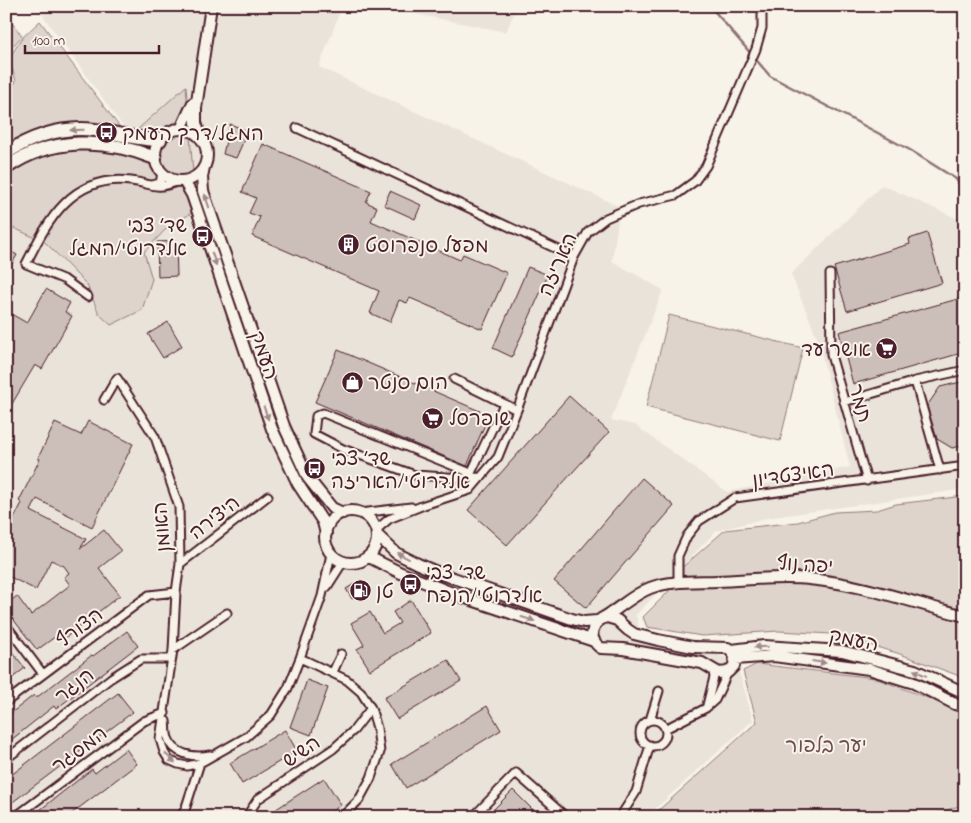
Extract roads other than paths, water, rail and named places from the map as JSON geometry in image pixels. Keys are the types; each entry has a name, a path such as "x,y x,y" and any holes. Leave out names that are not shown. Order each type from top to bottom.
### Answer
{"highway":[{"path":"6,153 32,139 61,131 95,130 147,140 160,140"},
{"path":"6,168 22,158 62,144 108,145 142,152 155,158"}],"main road":[{"path":"201,138 192,132 181,129 171,132 160,140 156,148 155,158 156,164 162,173 170,179 181,181 196,177 204,166 207,154 195,115 211,6"},
{"path":"181,129 190,112 201,76"},
{"name":"העמק","path":"204,166 202,178 203,191 284,426 308,478 332,508 343,513"},
{"name":"העמק","path":"181,181 192,195 272,429 298,484 323,522 326,534"},
{"path":"352,511 360,513 370,520 377,532 375,547 368,557 356,563 343,562 331,554 326,534 330,523 336,516 352,511"},
{"name":"העמק","path":"377,532 396,553 439,573 572,619 584,622 612,618 634,634 693,648 724,647 734,655 774,656 869,669 914,683 955,704 965,707"},
{"path":"368,557 401,573 460,596 594,641"},
{"name":"יפה נוף","path":"599,620 616,611 641,592 659,586 678,582 785,578 819,580 860,588 965,616"},
{"path":"622,625 622,618 626,608 641,592"},
{"path":"599,620 592,630 594,641 596,645 606,649 623,649 702,663 719,672 728,672 734,666 734,655"},
{"name":"העמק","path":"734,655 764,646 842,651 915,670 965,694"}],"street":[{"name":"האריזה","path":"377,532 389,519 470,490 498,457 574,257 588,232 606,218 639,204 676,195 695,181 706,166 756,49 762,28 762,6"},
{"path":"297,128 574,257"},
{"path":"150,186 160,183 162,173"},
{"path":"88,297 65,280 26,264 49,220 63,204 78,192 94,184 110,181 131,181 162,187 181,181"},
{"name":"תמר","path":"830,274 831,355 867,481"},
{"path":"844,402 915,381 965,370"},
{"name":"האומן","path":"104,400 116,378 155,437 179,507 180,564 176,592 173,650 165,713"},
{"path":"454,379 517,410"},
{"path":"915,381 940,470"},
{"path":"471,473 504,404"},
{"path":"323,413 481,477 415,476 343,450 314,434 316,416 323,413"},
{"name":"האיצטדיון","path":"678,582 678,556 687,536 699,522 735,498 965,466"},
{"name":"היצירה","path":"180,564 268,496"},
{"name":"האריזה","path":"360,513 424,505"},
{"path":"165,713 160,739 164,752 169,760 187,766 200,763 246,737 271,715 288,688 300,658 322,596 331,554"},
{"path":"322,596 343,562"},
{"name":"הצורף","path":"6,702 149,595 176,592"},
{"path":"173,650 227,613"},
{"path":"6,625 44,674"},
{"path":"333,672 341,654"},
{"path":"300,658 333,672 347,680 361,692 371,708 377,728 380,752 371,778 359,800 342,817"},
{"name":"הנגר","path":"6,759 118,673 141,659 171,659"},
{"path":"706,708 714,677 712,668"},
{"path":"665,729 706,708 715,700 728,672"},
{"path":"650,720 658,721 665,729 665,736 658,745 650,746 643,741 640,733 643,725 650,720 659,691"},
{"name":"השיש","path":"246,817 258,799 333,750 354,730 371,708"},
{"path":"165,713 168,737 179,752 200,757 214,754"},
{"name":"המסגר","path":"15,817 144,721 165,713"},
{"path":"620,817 636,792 650,746"},
{"path":"180,817 185,810 200,763"},
{"path":"473,817 516,773 566,817"}],"waterway":[{"path":"710,6 770,76 910,150 956,179 965,192"}],"place":[{"name":"המגל/דרך העמק","path":"106,133"},
{"name":"שד׳ צבי אלדרוטי/המגל","path":"203,236"},
{"name":"מפעל סנפרוסט","path":"349,245"},
{"name":"אושר עד","path":"887,349"},
{"name":"הום סנטר","path":"352,382"},
{"name":"שופרסל","path":"433,418"},
{"name":"שד׳ צבי אלדרוטי/האריזה","path":"315,469"},
{"name":"שד׳ צבי אלדרוטי/הנפח","path":"410,584"},
{"name":"טן","path":"360,591"}],"park label":[{"name":"יער בלפור","path":"826,745"}]}
